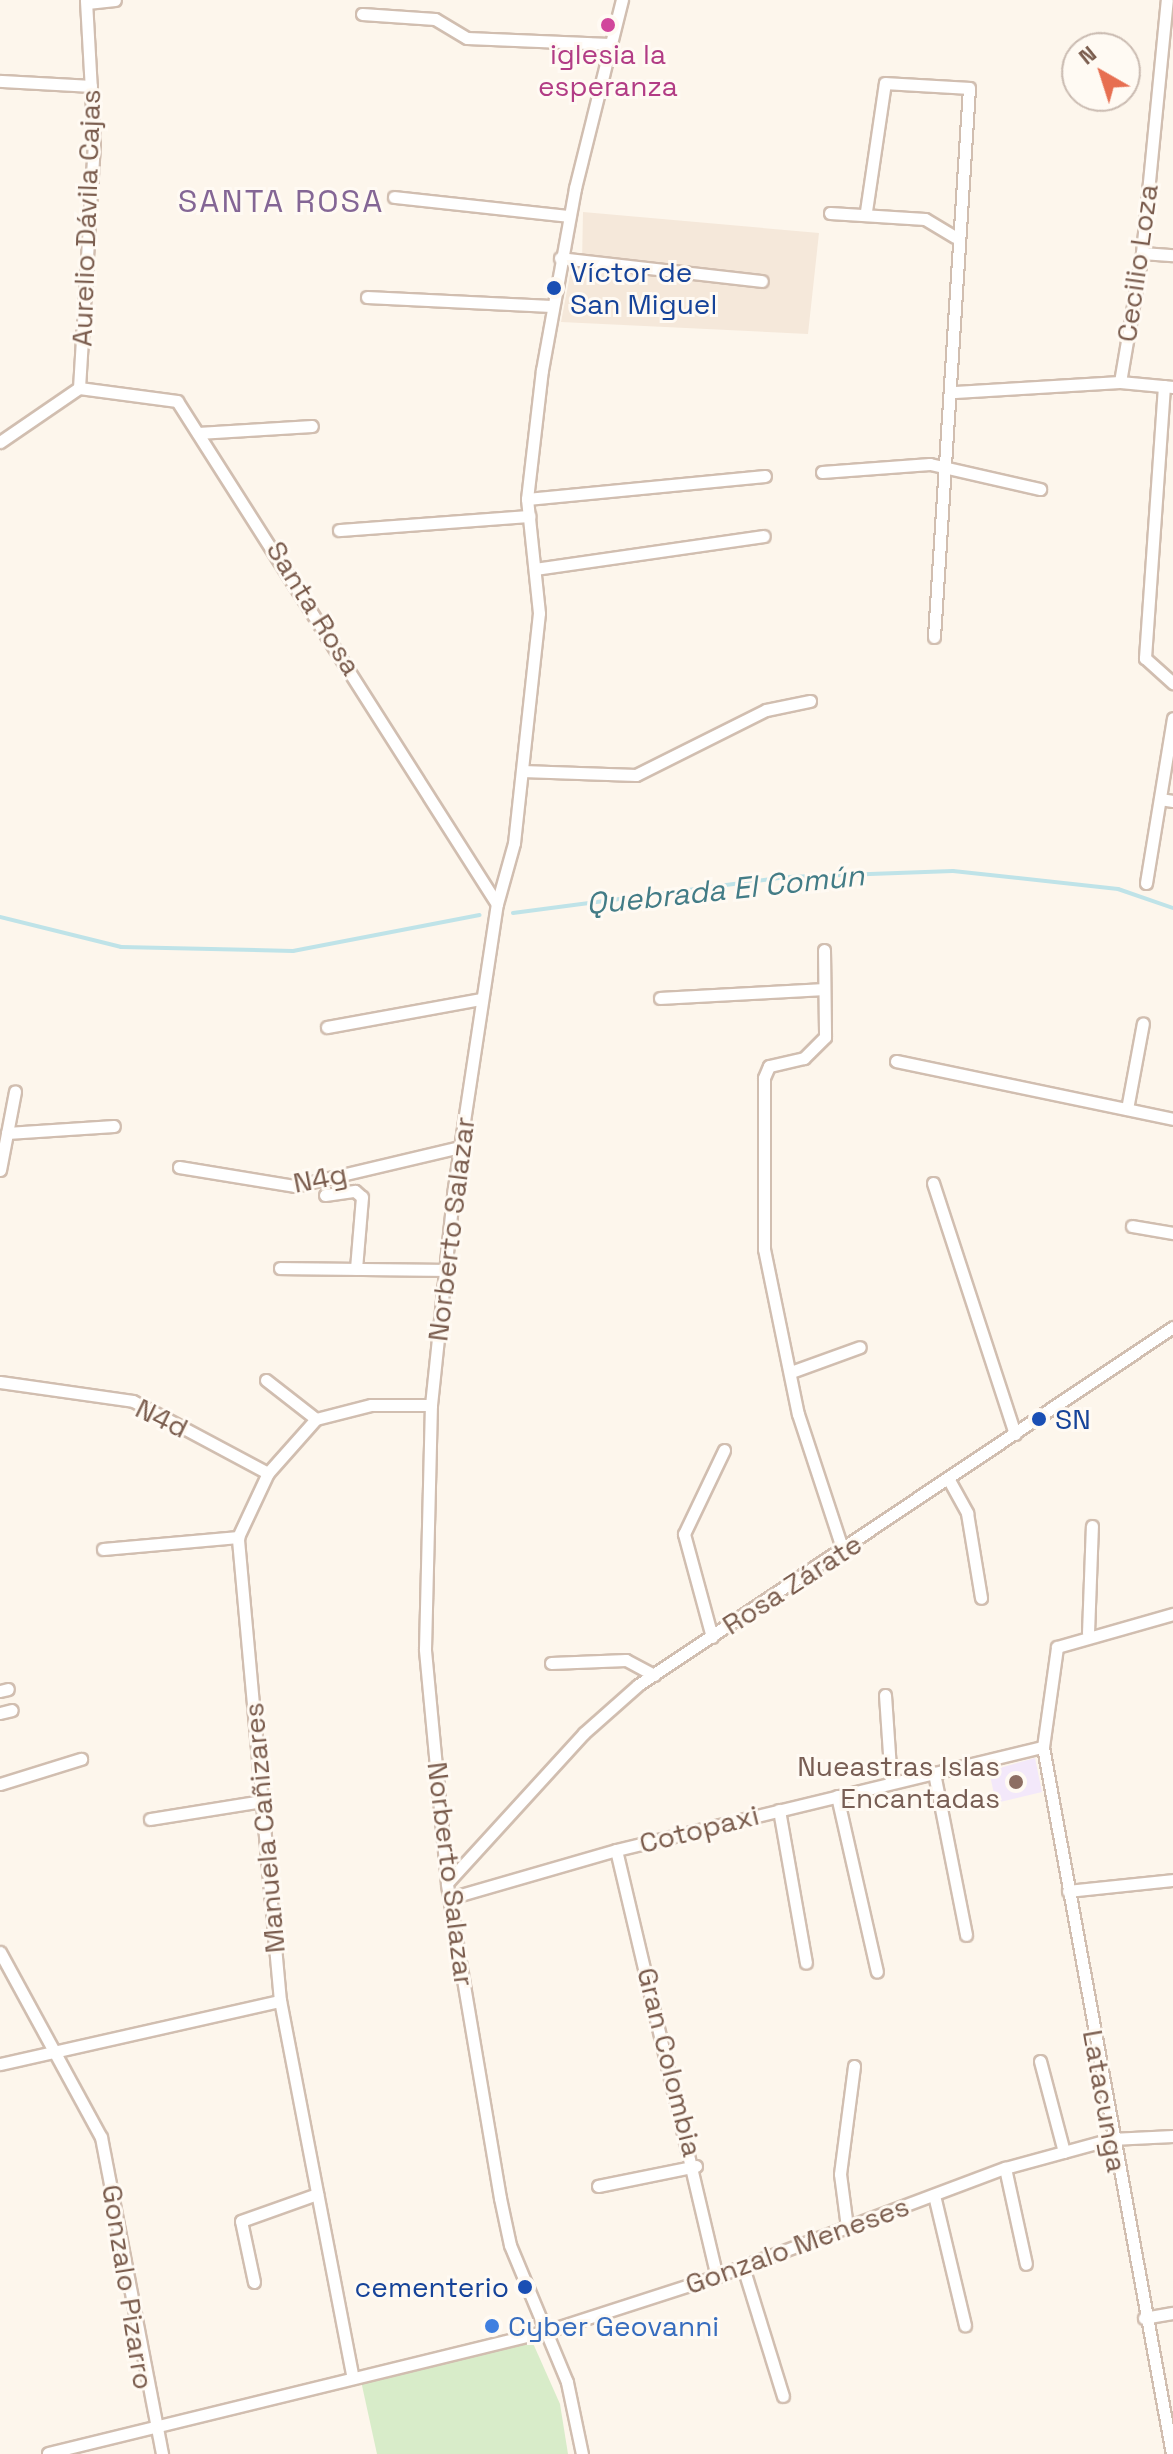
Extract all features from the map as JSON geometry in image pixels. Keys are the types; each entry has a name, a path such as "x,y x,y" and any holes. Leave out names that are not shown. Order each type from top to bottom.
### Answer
{"street":[{"path":"86,2 115,0"},
{"name":"Norberto Salazar","path":"582,2454 547,2331 510,2245 447,1883 425,1649 431,1405 445,1270 481,999 522,771 539,613 527,499 551,306 560,258 622,0"},
{"name":"Cecilio Loza","path":"1120,382 1142,253 1167,0"},
{"name":"Aurelio Dávila Cajas","path":"79,388 91,86 86,2"},
{"path":"362,14 435,19 467,38 610,44"},
{"path":"0,81 91,86"},
{"path":"866,211 885,83 961,84 972,97 955,237 955,392 943,466 934,637"},
{"path":"394,197 569,216"},
{"path":"830,213 866,211 925,219 955,237"},
{"path":"1142,253 1173,255"},
{"path":"560,258 762,281"},
{"path":"367,297 551,306"},
{"path":"955,392 1120,382 1168,386 1145,658 1173,683"},
{"path":"0,442 79,388"},
{"name":"Santa Rosa","path":"79,388 169,396 198,433 497,904"},
{"path":"198,433 312,426"},
{"path":"822,472 943,466 1040,489"},
{"path":"527,499 765,476"},
{"path":"339,530 529,516"},
{"path":"535,569 764,536"},
{"path":"522,771 636,775 766,710 810,701"},
{"path":"1146,883 1173,718"},
{"path":"1160,799 1173,801"},
{"path":"824,950 820,1047 777,1061 764,1078 764,1249 791,1372 843,1551"},
{"path":"660,998 824,989"},
{"path":"327,1027 481,999"},
{"path":"1127,1109 1143,1023"},
{"path":"896,1061 1173,1119"},
{"path":"0,1170 15,1091"},
{"path":"7,1133 114,1126"},
{"name":"N4g","path":"179,1167 295,1186 460,1147"},
{"path":"933,1183 1015,1434"},
{"path":"325,1195 355,1191 362,1197 356,1269"},
{"path":"1132,1226 1173,1233"},
{"path":"280,1268 445,1270"},
{"name":"Rosa Zárate","path":"447,1883 584,1733 654,1675 1173,1327"},
{"path":"791,1372 860,1347"},
{"path":"266,1380 316,1419"},
{"name":"N4d","path":"0,1382 133,1401 268,1473"},
{"path":"103,1549 238,1537 268,1473 316,1419 371,1405 431,1405"},
{"path":"712,1637 684,1534 724,1450"},
{"path":"949,1480 967,1513 981,1598"},
{"path":"1092,1526 1088,1633 1173,1614"},
{"name":"Manuela Cañizares","path":"238,1537 280,2001 352,2374"},
{"name":"Latacunga","path":"1088,1633 1050,1657 1043,1747 1111,2139 1172,2454"},
{"path":"551,1663 626,1660 654,1675"},
{"path":"885,1695 891,1783"},
{"name":"Cotopaxi","path":"450,1898 616,1850 1043,1747"},
{"path":"0,1784 81,1759"},
{"path":"934,1773 966,1935"},
{"path":"837,1796 877,1972"},
{"path":"150,1819 262,1801"},
{"path":"779,1810 806,1963"},
{"name":"Gran Colombia","path":"616,1850 696,2166 717,2276"},
{"path":"1068,1891 1173,1880"},
{"name":"Gonzalo Pizarro","path":"0,1952 101,2137 131,2269 152,2427 162,2454"},
{"path":"0,2064 280,2001"},
{"path":"1040,2061 1064,2152"},
{"path":"847,2227 840,2174 854,2066"},
{"name":"Gonzalo Meneses","path":"48,2453 352,2374 547,2331 743,2267 1005,2168 1111,2139 1173,2136"},
{"path":"598,2186 696,2166"},
{"path":"1005,2168 1026,2264"},
{"path":"254,2282 241,2221 317,2194"},
{"path":"934,2195 965,2325"},
{"path":"743,2267 783,2396"},
{"path":"1144,2318 1173,2313"}],"shaded area":[{"path":"583,212 819,233 808,334 561,322 570,275 582,263"},
{"name":"Nueastras Islas Encantadas","path":"1035,1758 1042,1792 996,1803 989,1771"}],"green space":[{"path":"532,2341 560,2404 568,2454 377,2454 361,2381"}],"waterway":[{"name":"Quebrada El Común","path":"513,913 787,877 953,871 1118,889 1173,908"},
{"name":"Quebrada El Común","path":"0,917 121,947 293,951 480,915"}],"place":[{"name":"iglesia la esperanza","path":"608,25"},
{"name":"Víctor de San Miguel","path":"554,288"},
{"name":"SN","path":"1039,1419"},
{"name":"Nueastras Islas Encantadas","path":"1016,1782"},
{"name":"cementerio","path":"525,2287"},
{"name":"Cyber Geovanni","path":"492,2326"}],"district":[{"name":"SANTA ROSA","path":"281,201"}]}
